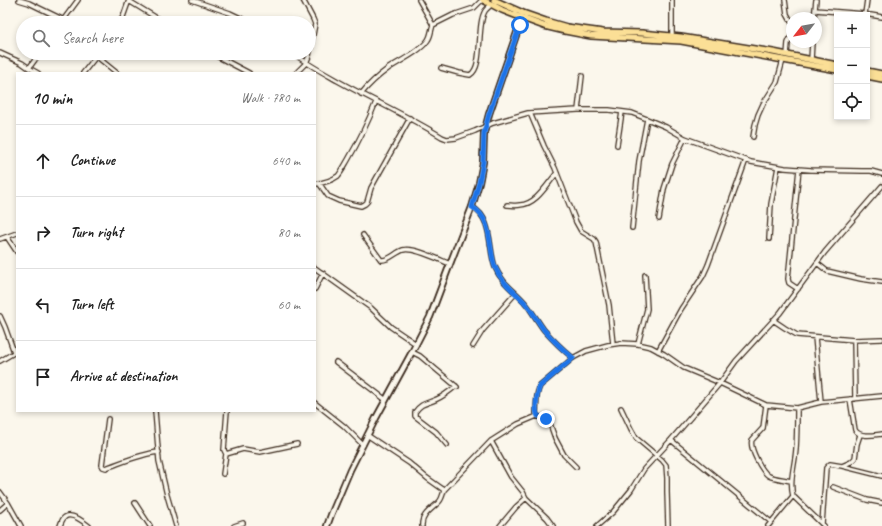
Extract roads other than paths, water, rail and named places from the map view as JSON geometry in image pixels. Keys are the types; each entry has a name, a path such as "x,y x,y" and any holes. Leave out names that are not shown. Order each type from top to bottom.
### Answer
{"main road":[{"path":"482,0 493,2 546,21 567,26 604,32 672,36 834,64"},
{"path":"493,2 522,18 544,26 565,31 591,36 668,40 834,69"},
{"path":"870,72 882,74"},
{"path":"870,77 882,79"}],"street":[{"path":"20,0 29,2 53,16"},
{"path":"67,16 78,0"},
{"path":"123,16 129,0 154,16"},
{"path":"192,0 236,16"},
{"path":"207,5 208,0"},
{"path":"303,0 311,16"},
{"path":"419,0 433,26"},
{"path":"361,94 373,80 424,45 428,40 433,26 453,15 474,8 482,0"},
{"path":"672,0 672,36"},
{"path":"786,0 787,12"},
{"path":"816,0 815,10 840,12"},
{"path":"865,12 867,0"},
{"path":"441,68 459,73 470,75 473,74 477,64 482,23 485,12 493,2"},
{"path":"870,15 882,17"},
{"path":"327,526 363,445 430,317 472,207 483,162 484,133 489,114 522,18"},
{"path":"787,55 788,48"},
{"path":"810,60 811,48"},
{"path":"0,52 36,72"},
{"path":"29,68 35,60"},
{"path":"84,72 93,60"},
{"path":"103,60 116,72"},
{"path":"224,60 247,72"},
{"path":"302,60 361,94 410,118 442,137 447,138 456,138 486,127 492,123 530,113 609,110 632,113 647,118 685,138 746,160 778,168 862,170 882,174"},
{"path":"297,72 307,60"},
{"path":"753,137 758,115 777,82 783,60"},
{"path":"578,110 582,76"},
{"path":"317,183 325,182 338,176 357,146 376,102"},
{"path":"617,145 622,112"},
{"path":"530,113 557,172 580,231 594,239 596,242 609,305 613,344"},
{"path":"317,183 328,196 339,201 361,206 365,204 371,188 410,118"},
{"path":"632,228 639,161 647,118"},
{"path":"659,219 664,189 672,164 685,138"},
{"path":"658,351 681,309 703,276 746,160"},
{"path":"768,239 771,204 778,168"},
{"path":"798,289 789,283 788,280 799,169"},
{"path":"507,205 520,206 530,202 539,194 557,172"},
{"path":"597,526 613,512 631,490 644,469 671,440 720,383 736,361 773,320 825,252 882,186"},
{"path":"472,207 478,210 483,216 493,258 501,278 527,305 553,340 573,358"},
{"path":"0,239 16,233"},
{"path":"363,235 381,260 407,249 414,250 450,264"},
{"path":"7,237 16,250"},
{"path":"817,263 827,271 882,282"},
{"path":"316,269 371,308 391,327 416,344"},
{"path":"316,287 323,274"},
{"path":"638,344 647,309 645,275"},
{"path":"473,346 483,330 515,294"},
{"path":"0,316 15,351 0,361"},
{"path":"773,320 797,335 854,340 882,339"},
{"path":"0,329 5,327"},
{"path":"815,337 821,402"},
{"path":"854,340 855,399"},
{"path":"537,416 537,396 540,386 573,358 586,351 621,343 638,344 651,347 684,368 766,405 796,408 821,402 882,396"},
{"path":"412,352 420,356 456,386 435,400 421,405 415,412 415,416 436,432 448,444"},
{"path":"336,362 386,400"},
{"path":"850,399 855,430 857,433 860,435 882,434"},
{"path":"316,404 344,426 363,445"},
{"path":"766,405 763,428 752,440 751,446 755,456 764,471 769,476 791,481"},
{"path":"621,408 636,438 657,455 666,465 668,526"},
{"path":"796,408 796,450 791,490 793,496 823,525"},
{"path":"155,412 159,461 176,526"},
{"path":"223,474 226,454 224,450 227,412"},
{"path":"422,526 423,518 439,502 444,490 490,441 518,424 537,416 546,419 550,424 555,438 564,455 576,467"},
{"path":"108,419 102,465 103,467 106,468 144,454 158,452"},
{"path":"368,435 409,463 444,490"},
{"path":"842,466 851,462 855,458 860,435"},
{"path":"671,440 771,522"},
{"path":"490,441 508,473 526,498 547,518 553,526"},
{"path":"226,454 243,449 260,452 297,444"},
{"path":"823,525 826,468 830,464 882,476"},
{"path":"834,487 867,500 882,503"},
{"path":"0,492 21,526"},
{"path":"768,526 793,496"},
{"path":"500,526 516,507 526,498"},
{"path":"0,510 8,503"},
{"path":"135,503 150,526"},
{"path":"60,526 66,516 70,516 89,526"},
{"path":"234,526 243,523"}]}
